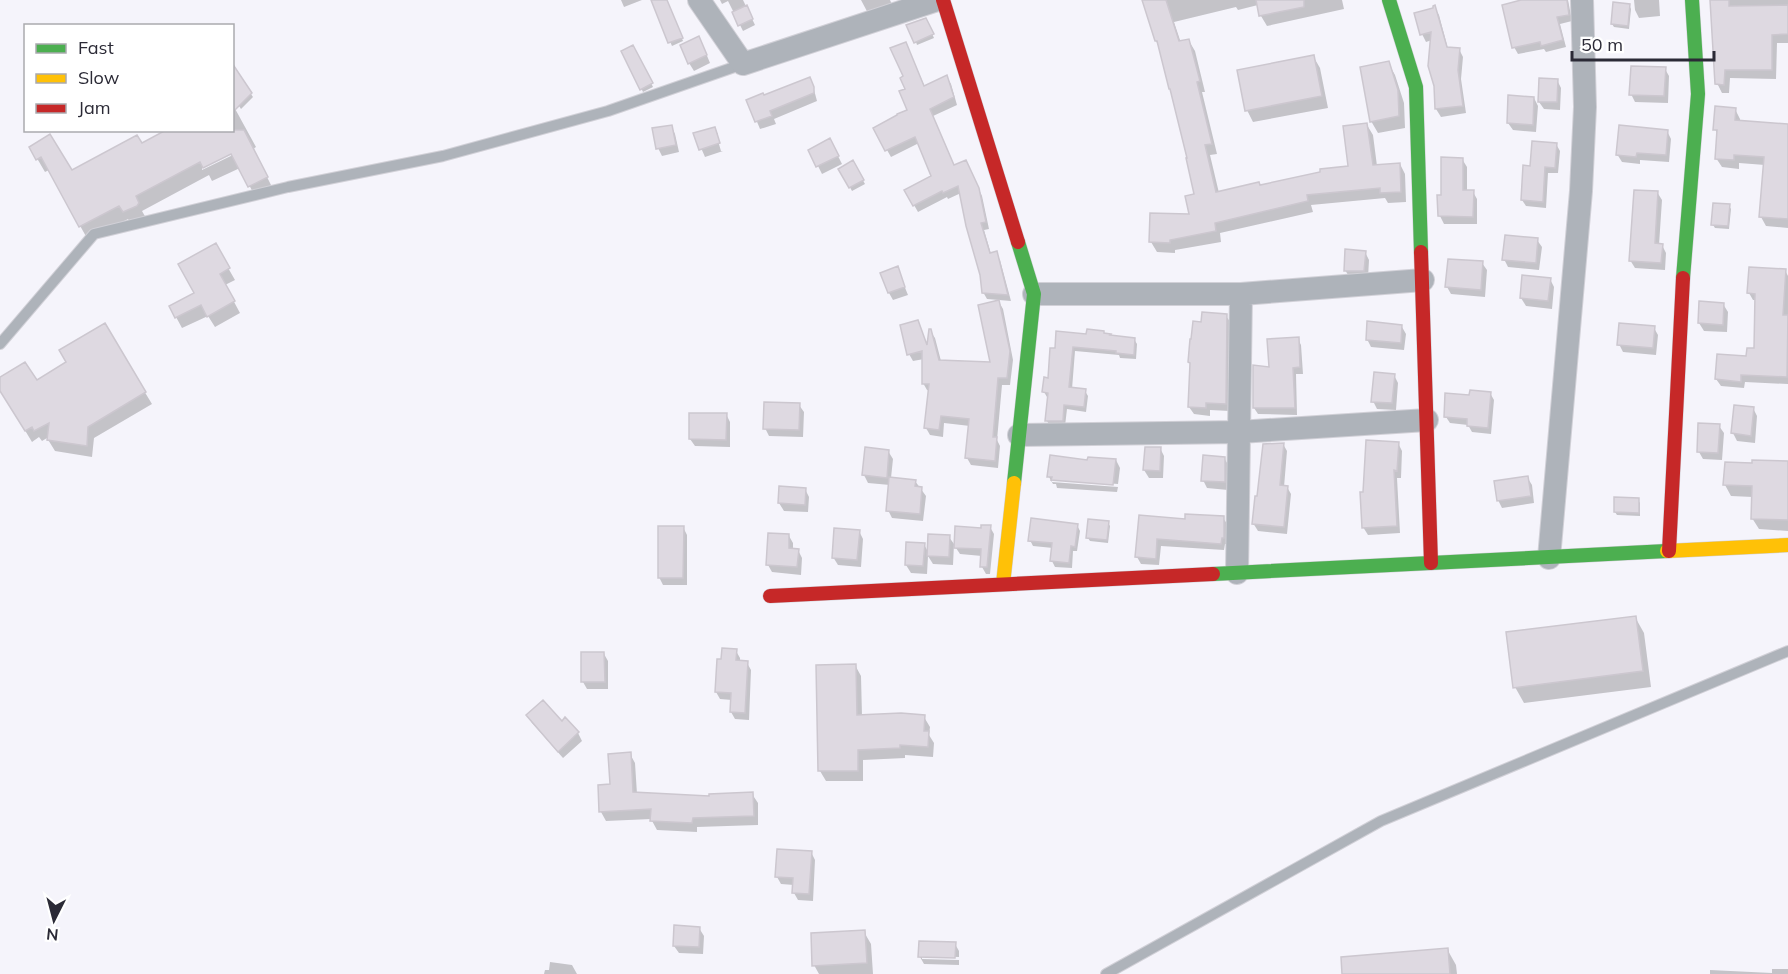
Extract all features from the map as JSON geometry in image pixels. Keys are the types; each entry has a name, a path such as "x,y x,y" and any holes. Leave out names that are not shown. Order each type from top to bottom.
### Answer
{"street":[{"path":"699,0 743,64 937,0"},
{"path":"943,0 1034,294 1003,584"},
{"path":"1550,558 1581,191 1585,107 1582,0"},
{"path":"1670,551 1680,315 1698,94 1692,0"},
{"path":"1397,2 1416,87 1431,563"},
{"path":"1034,294 1241,294 1423,280"},
{"path":"1238,573 1241,294"},
{"path":"1019,435 1239,432 1427,420"},
{"path":"770,596 1788,545"}],"lane":[{"path":"0,344 94,234 288,187 443,156 608,111 743,64"},
{"path":"1106,974 1381,821 1788,651"}],"building":[{"path":"651,0 667,0 683,38 668,43"},
{"path":"1142,0 1166,0 1179,41 1189,39 1212,144 1205,145 1216,192 1320,172 1320,169 1348,166 1343,126 1367,123 1373,165 1400,163 1401,192 1380,193 1380,188 1307,195 1308,201 1215,223 1216,231 1170,240 1170,243 1149,242 1150,213 1189,214 1185,196 1194,194 1170,89 1157,41 1155,41"},
{"path":"1256,0 1304,0 1304,7 1259,16"},
{"path":"1521,0 1567,0 1569,15 1557,17 1563,40 1541,46 1540,42 1512,48 1502,5"},
{"path":"1710,0 1729,0 1729,6 1788,5 1788,34 1772,35 1772,70 1725,70 1724,85 1715,84"},
{"path":"1613,2 1630,4 1628,26 1611,24"},
{"path":"747,5 753,19 738,26 732,12"},
{"path":"1435,5 1447,47 1460,48 1458,70 1463,106 1435,109 1434,86 1428,66 1431,32 1420,35 1414,13 1433,8"},
{"path":"926,18 934,34 914,43 906,25"},
{"path":"699,36 707,55 688,64 680,45"},
{"path":"906,42 924,86 947,75 954,97 930,109 954,165 966,160 979,188 986,222 981,223 990,253 997,251 1008,295 982,293 980,275 966,226 958,186 943,193 942,191 913,206 904,190 931,176 915,137 885,151 873,128 907,110 899,91 905,89 900,78 903,76 890,48"},
{"path":"633,45 653,83 640,90 621,51"},
{"path":"1314,55 1322,96 1245,111 1237,70"},
{"path":"1389,61 1398,90 1399,116 1370,122 1360,67"},
{"path":"234,66 252,93 234,111"},
{"path":"1631,66 1666,67 1664,96 1629,95"},
{"path":"810,77 814,93 770,111 772,116 755,122 746,100"},
{"path":"1539,78 1558,79 1557,102 1538,102"},
{"path":"1508,95 1534,97 1533,125 1507,123"},
{"path":"1715,106 1736,108 1735,120 1788,124 1788,219 1759,217 1764,157 1734,155 1734,160 1715,159 1717,130 1713,130"},
{"path":"672,125 676,145 656,149 652,128"},
{"path":"1619,125 1668,130 1666,155 1637,153 1636,157 1616,155"},
{"path":"715,127 720,143 699,150 693,133"},
{"path":"244,130 268,177 248,187 231,154 203,168 200,162 136,196 139,203 137,206 123,212 119,206 79,227 41,157 36,160 29,147 50,134 72,170 137,135 142,143 162,132"},
{"path":"830,138 839,156 816,167 808,150"},
{"path":"1532,141 1557,143 1555,168 1545,167 1543,202 1521,200 1523,165 1530,166"},
{"path":"1441,157 1463,158 1463,190 1474,190 1473,217 1438,216 1437,195 1441,195"},
{"path":"853,160 864,180 849,188 838,169"},
{"path":"1634,190 1658,191 1655,243 1663,244 1661,263 1629,261"},
{"path":"1713,203 1730,204 1728,226 1711,225"},
{"path":"1505,235 1538,238 1536,263 1502,260"},
{"path":"216,243 230,268 220,274 235,301 207,317 201,305 175,318 169,306 194,293 178,264"},
{"path":"1345,249 1366,251 1364,271 1344,271"},
{"path":"1448,259 1483,261 1481,290 1445,287"},
{"path":"898,266 905,287 888,293 880,273"},
{"path":"1749,267 1786,269 1783,315 1788,315 1787,377 1741,375 1741,382 1715,379 1717,354 1746,356 1747,348 1754,348 1755,294 1747,293"},
{"path":"1522,275 1551,278 1548,301 1520,298"},
{"path":"999,300 1010,351 1007,378 998,378 993,437 997,437 995,461 965,458 969,419 941,416 939,430 924,428 929,384 922,384 922,351 907,355 900,325 918,320 927,345 929,329 931,329 939,360 990,362 978,305"},
{"path":"1699,301 1724,303 1723,325 1698,323"},
{"path":"1202,312 1227,314 1226,404 1206,403 1206,408 1188,407 1190,339 1193,321 1201,322"},
{"path":"1367,321 1402,325 1401,343 1366,340"},
{"path":"105,323 146,392 88,427 87,446 47,440 49,423 34,431 32,427 25,431 0,391 0,377 25,362 37,380 66,362 59,350"},
{"path":"1619,323 1655,326 1653,348 1617,345"},
{"path":"1087,329 1135,338 1134,355 1073,347 1069,387 1086,389 1084,407 1064,405 1063,421 1045,421 1048,393 1042,392 1044,377 1048,378 1050,348 1055,348 1056,331 1086,334"},
{"path":"1299,337 1300,367 1293,368 1295,408 1253,408 1253,365 1269,367 1267,339"},
{"path":"1374,372 1395,374 1392,403 1371,402"},
{"path":"1470,390 1491,392 1488,428 1467,426 1467,419 1444,417 1445,393 1469,395"},
{"path":"764,402 800,403 799,430 763,429"},
{"path":"1734,405 1754,407 1751,436 1731,433"},
{"path":"689,413 727,413 726,440 689,439"},
{"path":"1698,423 1720,424 1718,453 1697,452"},
{"path":"1366,440 1399,442 1397,471 1394,470 1397,526 1362,528 1360,492 1363,492"},
{"path":"1284,443 1280,485 1288,486 1284,527 1252,524 1263,444"},
{"path":"865,447 889,450 887,478 862,475"},
{"path":"1145,447 1161,447 1160,471 1143,470"},
{"path":"1050,455 1087,460 1088,457 1116,459 1113,485 1051,480 1052,477 1047,477"},
{"path":"1203,455 1225,457 1225,482 1201,481"},
{"path":"1752,460 1788,461 1788,520 1751,519 1752,486 1723,485 1725,462 1752,463"},
{"path":"1528,476 1531,496 1497,501 1494,481"},
{"path":"889,477 916,480 915,486 922,487 920,514 886,511"},
{"path":"779,486 806,488 805,505 778,503"},
{"path":"1614,497 1639,498 1639,513 1614,512"},
{"path":"1185,514 1224,516 1224,538 1221,544 1157,539 1156,559 1135,557 1139,515 1185,519"},
{"path":"1031,518 1078,524 1075,547 1071,546 1069,563 1050,561 1052,543 1028,541"},
{"path":"1088,519 1109,521 1107,540 1086,538"},
{"path":"981,525 991,525 987,567 980,567 981,549 954,548 955,526 981,528"},
{"path":"658,526 684,526 683,578 658,578"},
{"path":"834,528 860,530 857,560 832,558"},
{"path":"768,533 789,534 789,548 799,549 797,567 766,565"},
{"path":"928,534 950,535 949,557 927,556"},
{"path":"906,542 925,543 923,566 905,565"},
{"path":"1636,616 1643,671 1513,688 1506,632"},
{"path":"722,648 737,649 736,660 748,661 745,713 730,712 731,693 715,692 717,659 721,659"},
{"path":"581,652 604,652 605,682 581,682"},
{"path":"856,664 857,715 901,713 925,715 924,731 929,731 928,747 900,745 900,748 858,750 858,771 818,771 816,665"},
{"path":"543,700 562,721 565,717 579,732 558,752 526,715"},
{"path":"631,752 633,792 709,796 709,794 753,792 754,816 693,818 692,823 650,821 651,809 599,812 598,785 610,784 608,754"},
{"path":"777,849 812,851 809,894 792,893 793,878 775,877"},
{"path":"674,925 700,927 699,947 673,946"},
{"path":"865,930 867,963 812,966 811,933"},
{"path":"919,941 956,942 955,958 918,957"},
{"path":"1448,948 1450,974 1342,974 1341,957"}],"traffic: fast":[{"path":"1389,0 1416,87 1421,252"},
{"path":"1683,278 1698,94 1692,0"},
{"path":"1014,483 1034,294 1018,242"},
{"path":"1213,574 1667,551"}],"traffic: slow":[{"path":"1003,584 1014,483"},
{"path":"1667,551 1788,545"}],"traffic: jam":[{"path":"943,0 1018,242"},
{"path":"1421,252 1431,563"},
{"path":"1669,551 1683,278"},
{"path":"770,596 1213,574"}]}
